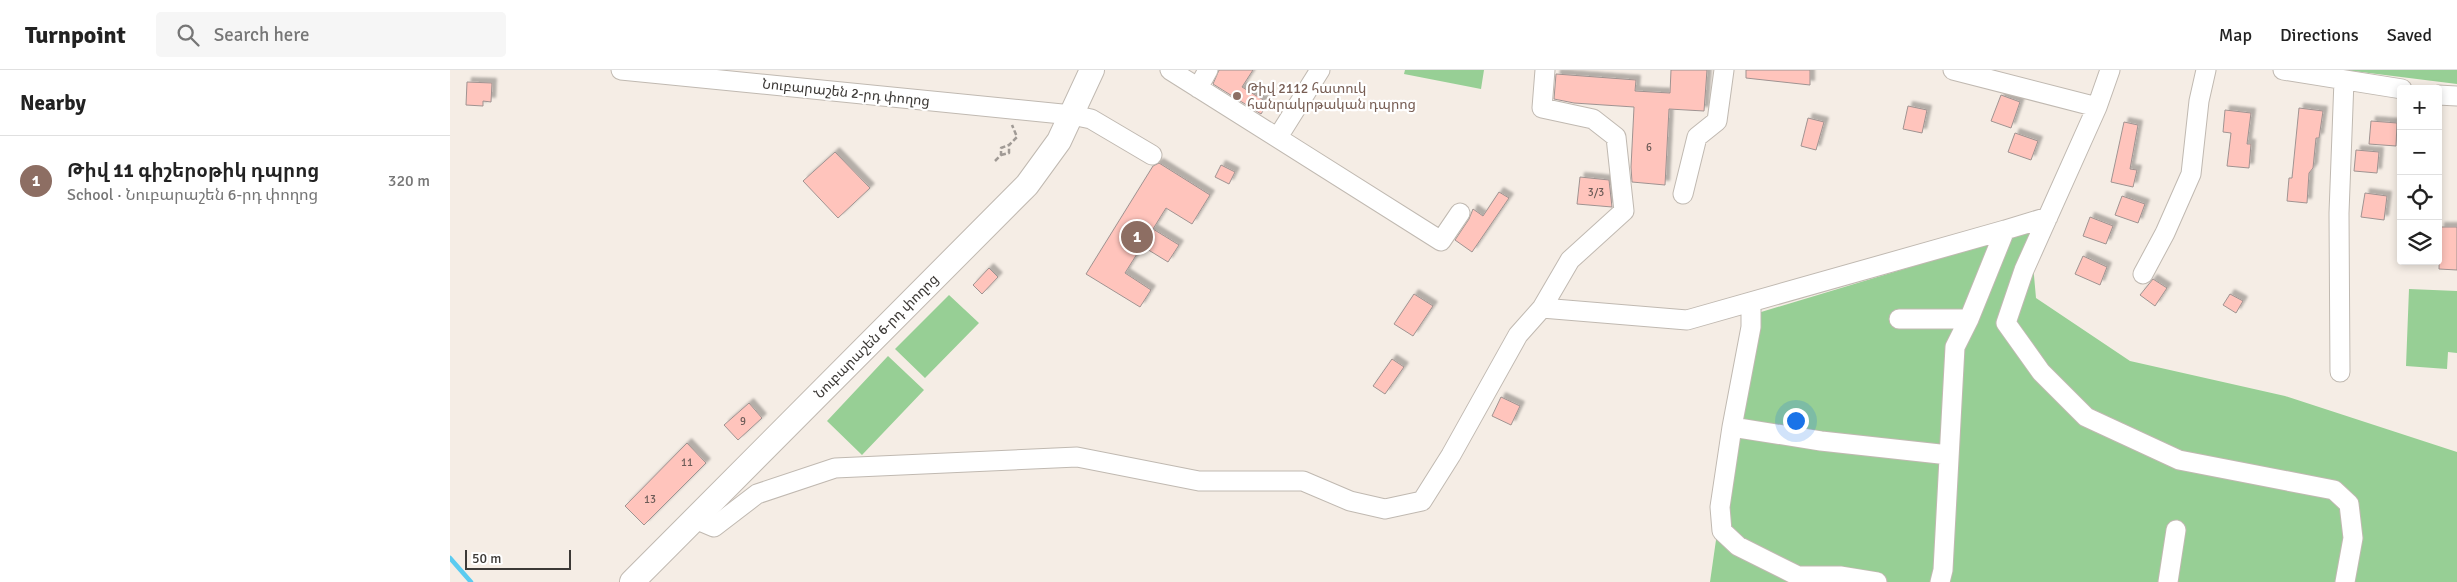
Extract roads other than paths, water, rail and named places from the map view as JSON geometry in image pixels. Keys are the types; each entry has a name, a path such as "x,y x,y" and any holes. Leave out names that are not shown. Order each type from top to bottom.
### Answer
{"main road":[{"name":"Նուբարաշեն 6-րդ փողոց","path":"632,582 1027,185 1059,141 1092,70"}],"street":[{"name":"Նուբարաշեն 2-րդ փողոց","path":"621,70 1072,115 1091,119 1152,155"},
{"path":"1170,70 1441,241 1460,213"},
{"path":"1198,88 1208,70"},
{"path":"1278,137 1320,70"},
{"path":"695,519 714,527 757,494 835,468 1077,457 1199,481 1303,481 1350,501 1385,509 1422,501 1452,455 1518,335 1542,308 1570,260 1624,210 1616,137 1593,119 1542,108 1545,70"},
{"path":"1683,194 1697,137 1717,121 1724,70"},
{"path":"1953,70 2098,108"},
{"path":"2110,70 2098,108 2024,270 2006,323 2041,372 2086,417 2179,460 2334,490 2349,504 2353,538 2345,582"},
{"path":"2143,274 2166,233 2191,174 2199,101 2206,70"},
{"path":"2293,71 2397,88"},
{"path":"2340,372 2339,213 2344,80"},
{"path":"2442,94 2457,96"},
{"path":"1542,308 1687,320 2048,217"},
{"path":"1940,582 1943,570 1955,347 1969,319 2005,230"},
{"path":"1750,302 1751,327 1732,427 1720,507 1722,531 1738,546 1798,576 1840,576 1877,582"},
{"path":"1899,319 1969,319"},
{"path":"1732,427 1821,441 1949,455"},
{"path":"2168,582 2176,530"}],"waterway":[{"path":"450,558 471,582"}],"place":[{"name":"Թիվ 2112 հատուկ հանրակրթական դպրոց","path":"1237,96"},
{"name":"Թիվ 11 գիշերօթիկ դպրոց","path":"1137,237"}]}
